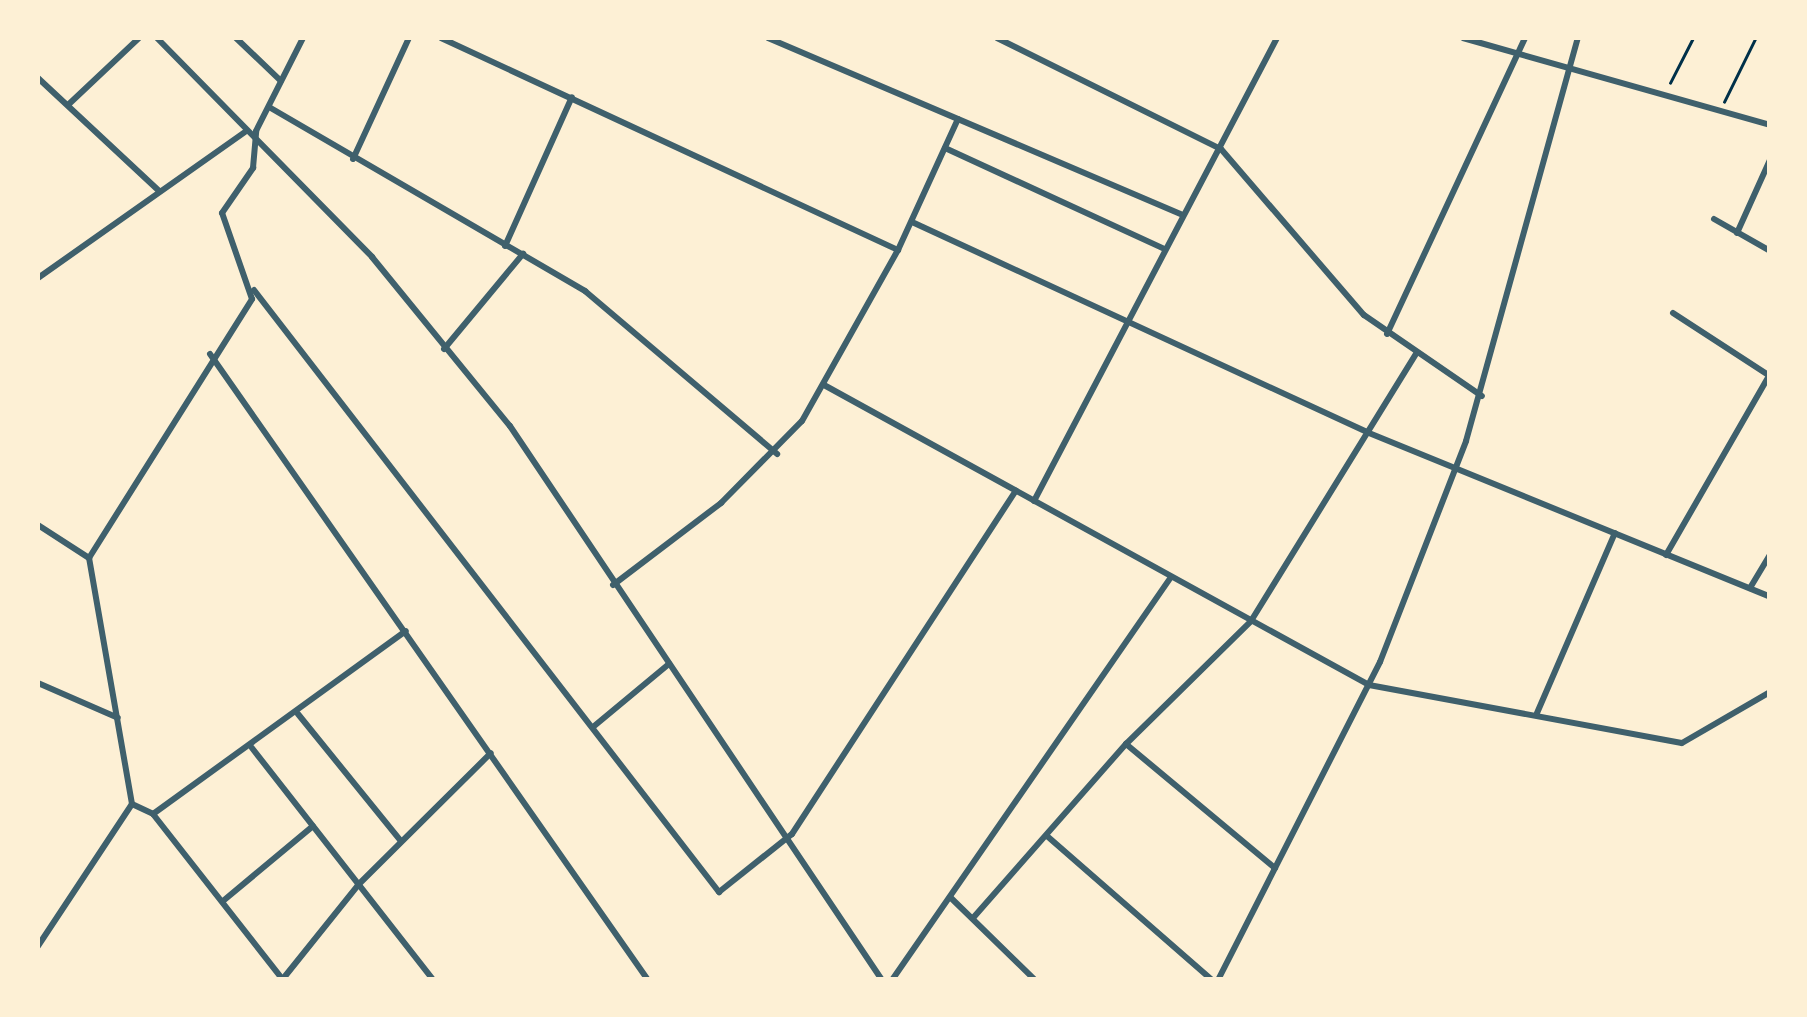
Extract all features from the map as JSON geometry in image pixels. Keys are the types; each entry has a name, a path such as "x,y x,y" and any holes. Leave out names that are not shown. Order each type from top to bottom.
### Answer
{"street":[{"path":"69,104 139,38"},
{"path":"157,38 253,141 372,257 444,350 510,426 613,586 792,834 882,980"},
{"path":"236,38 281,81"},
{"path":"303,38 253,141 253,168 222,219 254,290 714,890 729,890 792,834 1016,491"},
{"path":"353,160 408,38"},
{"path":"441,38 898,250"},
{"path":"768,38 1183,216"},
{"path":"997,38 1221,149 1387,334 1482,396"},
{"path":"1034,501 1277,38"},
{"path":"1464,38 1565,73 1770,125"},
{"path":"1387,334 1525,38"},
{"path":"1047,836 1215,980 1369,685 1456,468 1482,396 1565,73 1578,38"},
{"path":"38,78 159,191"},
{"path":"505,246 572,97"},
{"path":"269,107 604,305 777,454"},
{"path":"613,586 777,454 824,385 898,250 958,119"},
{"path":"38,278 245,132"},
{"path":"945,148 1165,249"},
{"path":"1737,233 1770,160"},
{"path":"1714,220 1770,251"},
{"path":"912,222 1369,433 1770,597"},
{"path":"444,350 523,254"},
{"path":"38,946 132,804 89,558 169,438 210,354 254,290"},
{"path":"1666,555 1768,372 1672,313"},
{"path":"973,918 1126,744 1251,622 1417,352"},
{"path":"210,354 648,980"},
{"path":"824,385 1369,685 1537,713 1682,743 1770,692"},
{"path":"38,524 89,558"},
{"path":"1537,713 1615,533"},
{"path":"1750,588 1770,556"},
{"path":"892,980 1170,576"},
{"path":"153,814 298,714 406,631"},
{"path":"593,728 669,664"},
{"path":"38,682 119,718"},
{"path":"298,714 400,840"},
{"path":"1126,744 1275,868"},
{"path":"252,747 433,980"},
{"path":"132,804 153,814 283,979 358,885 491,753"},
{"path":"224,902 313,826"},
{"path":"950,898 1035,980"}],"path":[{"path":"1663,98 1692,38"},
{"path":"1719,112 1755,38"}]}
